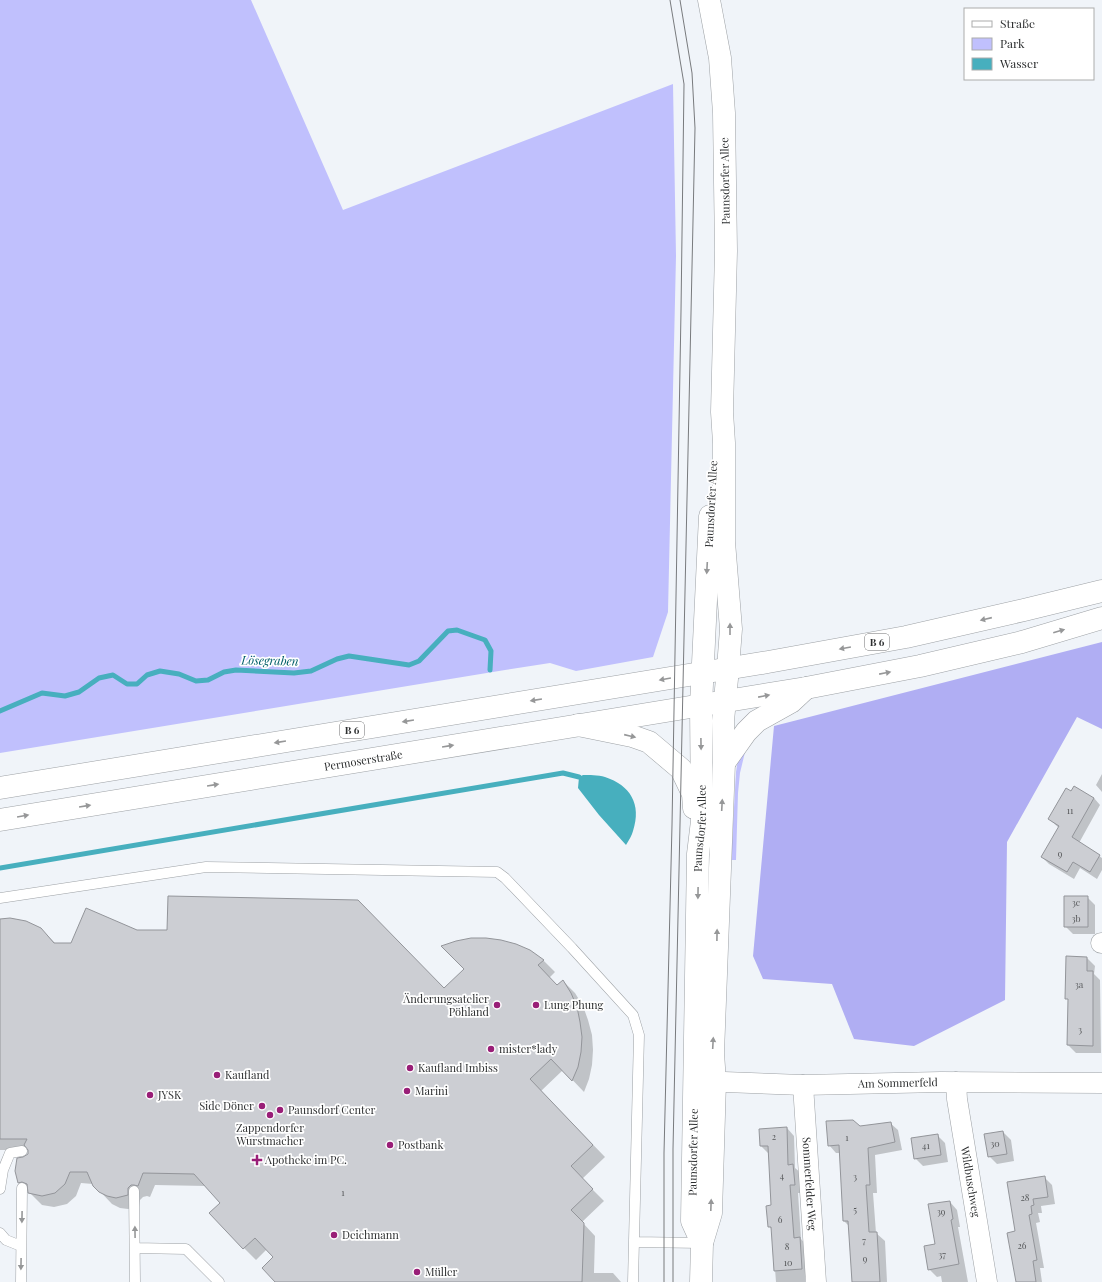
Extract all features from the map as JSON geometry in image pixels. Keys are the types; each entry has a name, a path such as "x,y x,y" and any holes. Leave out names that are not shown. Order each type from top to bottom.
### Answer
{"main road":[{"name":"Paunsdorfer Allee","path":"705,1082 713,1053 724,763 723,721 730,629 724,542 724,443 722,412 726,251 724,113 720,58 709,0"},
{"name":"Paunsdorfer Allee","path":"701,1282 702,1243 711,1213 705,1082 698,854 702,821 701,705 714,445 722,412"},
{"name":"B 6","path":"0,788 703,673 906,637 1102,591"},
{"name":"Permoserstraße","path":"0,820 806,688 928,664 1022,642 1102,618"},
{"path":"724,763 746,732 757,721 791,702 806,688"},
{"path":"578,725 632,736 649,742 681,769 693,794 695,837 698,854"}],"street":[{"name":"Am Sommerfeld","path":"705,1082 803,1085 956,1082 1102,1083"},
{"name":"Wildbuschweg","path":"956,1082 957,1099 987,1282"},
{"name":"Sommerfelder Weg","path":"803,1085 816,1282"}],"lane":[{"path":"0,898 206,867 497,872 510,883 633,1015 639,1035 633,1282"},
{"path":"0,1189 3,1170 10,1153 22,1151"},
{"path":"21,1282 22,1188"},
{"path":"134,1190 135,1282"},
{"path":"0,1233 6,1240 21,1246"},
{"path":"634,1242 702,1243"},
{"path":"135,1248 186,1249 219,1282"}],"green space":[{"path":"0,0 251,0 343,210 673,84 676,256 668,612 653,657 576,671 550,663 0,753"},
{"path":"746,748 740,773 738,793 736,860 731,860 736,772 738,759"}],"shaded area":[{"path":"1102,642 1102,729 1077,717 1007,842 1005,1000 914,1046 854,1039 832,984 763,979 753,956 774,726"}],"water":[{"path":"583,775 602,776 614,781 627,790 632,797 636,812 635,821 632,834 626,845 599,815 578,788 579,777"}],"building":[{"path":"1074,786 1094,798 1072,837 1100,855 1090,872 1073,862 1067,872 1041,857 1059,826 1048,819 1066,788 1071,791"},
{"name":"Paunsdorf Center","path":"168,896 358,900 444,988 464,969 441,946 456,941 471,938 501,940 530,950 544,960 538,965 557,985 563,980 571,993 577,1007 582,1037 578,1067 572,1081 551,1059 530,1079 593,1145 571,1166 593,1189 571,1210 584,1223 582,1282 275,1282 262,1268 273,1257 255,1238 243,1249 209,1213 220,1203 194,1174 143,1173 138,1186 131,1185 128,1188 128,1195 116,1198 99,1192 93,1186 87,1172 70,1172 65,1184 55,1193 42,1196 28,1193 27,1184 22,1182 18,1183 15,1171 17,1158 28,1154 28,1150 24,1145 27,1139 0,1139 0,919 10,918 26,921 41,928 54,943 71,943 86,908 137,930 167,930"},
{"path":"1064,896 1088,896 1088,927 1064,927"},
{"path":"1066,956 1087,957 1087,971 1093,971 1093,1046 1067,1045 1068,999 1065,999"},
{"path":"853,1120 860,1126 891,1122 895,1142 868,1148 870,1185 866,1185 869,1232 877,1232 880,1282 852,1282 848,1221 843,1221 839,1145 828,1146 826,1121"},
{"path":"787,1127 788,1165 793,1164 795,1185 790,1185 794,1238 800,1237 802,1269 774,1271 771,1227 768,1227 766,1206 771,1205 768,1146 760,1146 759,1129"},
{"path":"1003,1131 1007,1154 988,1157 984,1134"},
{"path":"938,1134 941,1155 914,1159 911,1138"},
{"path":"1045,1176 1048,1197 1033,1199 1034,1205 1031,1206 1032,1214 1029,1215 1037,1260 1033,1261 1036,1282 1016,1282 1007,1233 1015,1231 1007,1182"},
{"path":"950,1201 953,1219 951,1220 959,1264 928,1270 924,1246 935,1244 928,1204"}],"waterway":[{"name":"Lösegraben","path":"0,711 42,693 65,696 79,692 99,678 113,675 127,684 137,684 147,675 160,671 179,674 196,681 208,680 224,672 236,670 294,673 311,671 337,659 349,656 409,665 419,661 448,631 457,630 485,640 491,651 490,670"},
{"path":"0,868 563,773 579,777"}],"tram line":[{"path":"664,1282 664,1153 672,825 684,84 670,0"},
{"path":"673,1282 673,1149 695,128 692,73 680,0"}],"place":[{"name":"Änderungsatelier Pöhland","path":"497,1005"},
{"name":"Lung Phung","path":"536,1005"},
{"name":"mister*lady","path":"491,1049"},
{"name":"Kaufland Imbiss","path":"410,1068"},
{"name":"Kaufland","path":"217,1075"},
{"name":"Marini","path":"407,1091"},
{"name":"JYSK","path":"150,1095"},
{"name":"Side Döner","path":"262,1106"},
{"name":"Paunsdorf Center","path":"280,1110"},
{"name":"Zappendorfer Wurstmacher","path":"270,1115"},
{"name":"Postbank","path":"390,1145"},
{"name":"Apotheke im PC.","path":"257,1160"},
{"name":"Deichmann","path":"334,1235"},
{"name":"Müller","path":"417,1272"}]}
